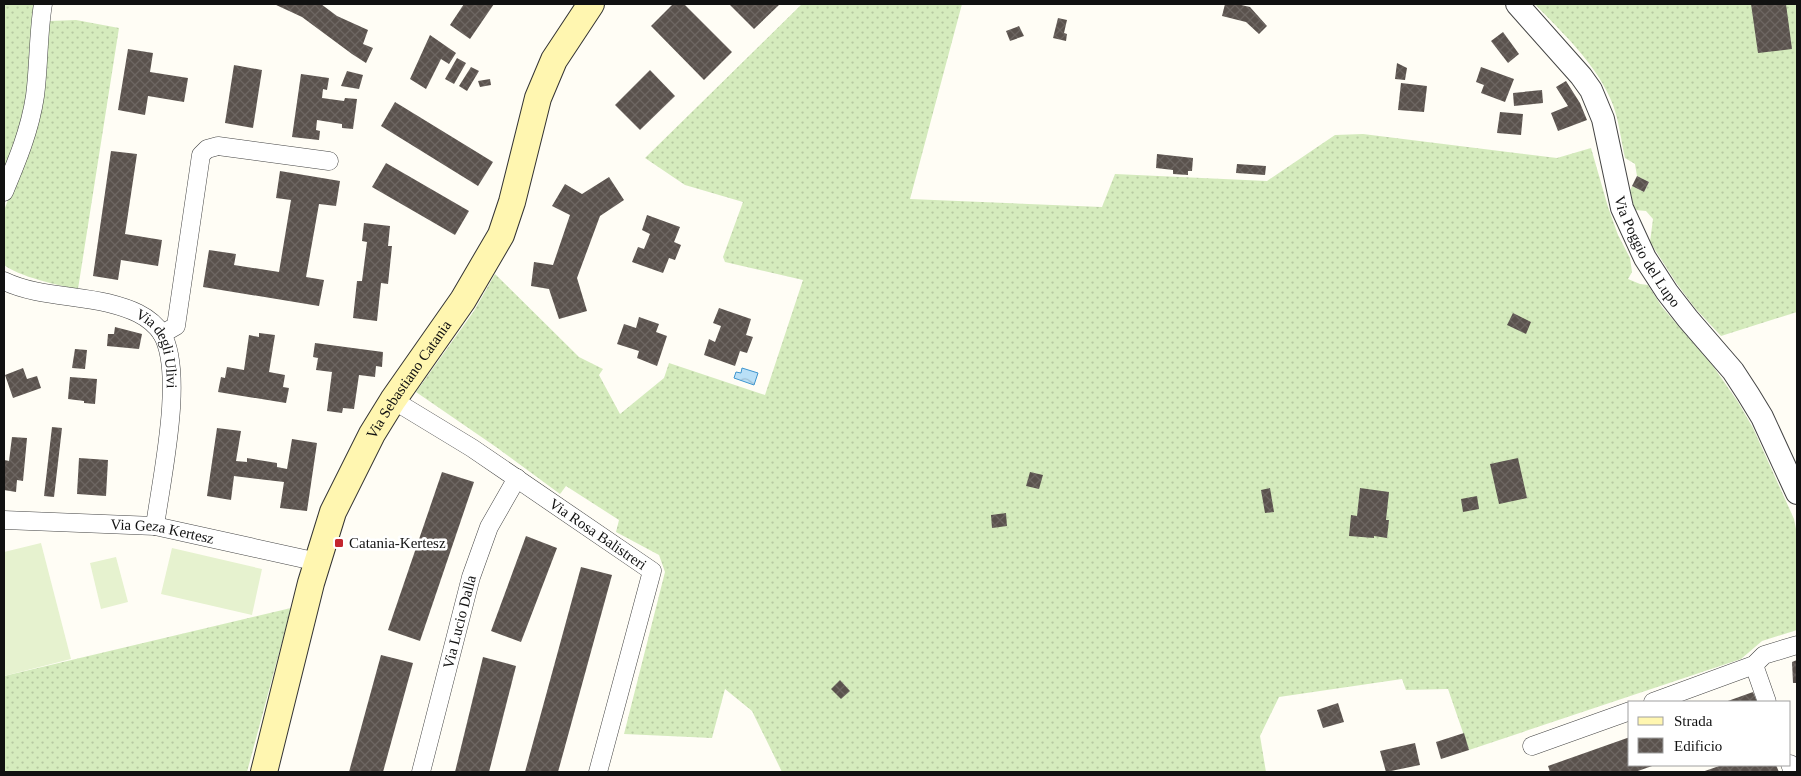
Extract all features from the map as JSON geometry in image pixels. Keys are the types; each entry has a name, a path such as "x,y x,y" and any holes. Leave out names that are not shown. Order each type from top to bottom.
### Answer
{"main road":[{"name":"Via Sebastiano Catania","path":"264,772 318,562 333,512 372,434 393,400 463,300 501,236 512,202 538,98 554,60 591,4"}],"street":[{"path":"4,192 22,147 30,120 35,95 43,4"},
{"name":"Via Poggio del Lupo","path":"1517,4 1581,76 1591,90 1603,119 1622,208 1645,258 1667,292 1733,371 1748,394 1762,417 1797,493"},
{"path":"162,334 176,326 201,155 208,149 218,146 329,161"},
{"name":"Via degli Ulivi","path":"4,280 18,286 107,302 134,310 148,319 162,334 169,356 172,377 170,424 155,526"},
{"name":"Via Rosa Balistreri","path":"393,400 472,448 652,571 598,772"},
{"name":"Via Lucio Dalla","path":"421,772 471,577 490,527 517,478"},
{"name":"Via Geza Kertesz","path":"4,520 155,526 318,562"},
{"path":"1656,701 1754,665 1764,655 1797,645"},
{"path":"1754,665 1767,701"},
{"path":"1532,746 1628,712"}],"green space":[{"path":"4,4 35,4 33,50 23,128 4,174"},
{"path":"802,4 962,4 910,199 1102,207 1115,174 1267,181 1335,135 1363,134 1557,158 1591,148 1608,207 1618,235 1630,258 1632,272 1628,279 1648,285 1662,307 1713,366 1738,402 1753,428 1794,519 1797,534 1797,630 1762,641 1741,659 1469,750 1448,689 1406,690 1402,679 1279,697 1260,736 1266,772 782,772 752,711 725,689 712,738 624,734 665,572 659,555 616,532 619,520 566,486 560,494 416,392 474,311 495,274 579,357 603,369 599,375 620,414 664,378 669,363 765,395 803,280 725,262 723,257 743,202 685,185 645,158"},
{"path":"1535,4 1797,4 1797,312 1721,336 1695,308 1650,242 1653,219 1646,211 1635,210 1630,191 1632,186 1644,192 1649,182 1637,176 1635,164 1625,158 1617,118 1606,90 1589,63"},
{"path":"76,20 119,28 78,289 29,277 4,265 5,208 20,167 50,21"},
{"path":"41,543 71,659 4,676 4,552"},
{"path":"172,548 262,569 252,615 161,594"},
{"path":"116,557 128,602 101,609 90,563"},
{"path":"291,608 247,772 4,772 4,676"}],"water":[{"path":"742,368 758,373 754,385 734,378 736,372 741,373"}],"building":[{"path":"274,4 321,4 337,16 368,30 363,44 373,48 366,63 302,17"},
{"path":"464,4 494,4 470,39 450,25"},
{"path":"673,4 684,4 732,52 704,80 651,26"},
{"path":"729,4 780,4 754,29"},
{"path":"1225,4 1250,7 1267,26 1259,34 1246,22 1222,16"},
{"path":"1751,4 1786,4 1792,49 1758,53"},
{"path":"1058,18 1067,20 1064,33 1067,34 1066,41 1053,38"},
{"path":"1019,26 1024,36 1010,41 1006,31"},
{"path":"1503,32 1519,54 1508,63 1491,41"},
{"path":"430,35 456,53 449,64 441,59 426,89 410,79"},
{"path":"128,49 153,53 150,72 188,78 184,102 148,96 145,115 118,110"},
{"path":"457,58 466,63 454,84 445,79"},
{"path":"1397,63 1407,68 1405,80 1395,79"},
{"path":"234,65 262,70 253,128 225,123"},
{"path":"471,67 479,71 467,91 459,86"},
{"path":"1481,67 1514,79 1505,102 1481,93 1484,85 1476,82"},
{"path":"650,70 675,96 640,130 615,105"},
{"path":"347,71 363,75 359,89 341,86"},
{"path":"301,74 329,78 327,90 323,89 322,98 344,101 345,98 357,99 353,129 342,128 342,124 317,120 316,130 320,131 319,140 292,137"},
{"path":"490,79 491,85 480,87 478,81"},
{"path":"1566,81 1580,103 1587,120 1558,131 1551,113 1568,106 1556,87"},
{"path":"1401,83 1427,86 1424,112 1398,110"},
{"path":"1542,90 1543,103 1514,106 1513,93"},
{"path":"395,102 493,162 478,186 381,126"},
{"path":"1500,112 1523,114 1521,135 1497,133"},
{"path":"111,151 137,154 125,234 162,240 158,266 121,260 118,280 93,276"},
{"path":"1157,154 1193,158 1192,171 1188,171 1188,175 1173,174 1173,170 1156,168"},
{"path":"386,163 469,211 455,235 372,187"},
{"path":"1237,164 1266,166 1265,175 1236,173"},
{"path":"280,171 340,181 336,206 319,204 306,277 324,280 319,306 203,287 209,250 236,254 234,265 279,272 291,200 276,198"},
{"path":"1637,176 1649,182 1644,192 1632,186"},
{"path":"609,177 624,200 600,216 577,278 587,311 559,319 549,289 531,286 534,262 553,265 570,215 552,206 565,184 582,194"},
{"path":"647,215 680,227 674,242 681,245 675,260 669,258 663,273 632,262 638,247 644,249 650,234 642,230"},
{"path":"364,223 390,226 388,246 392,246 388,284 381,283 377,321 353,318 357,281 362,281 367,242 362,241"},
{"path":"719,308 751,319 746,335 753,337 747,353 740,351 735,366 704,355 709,339 715,342 721,326 713,323"},
{"path":"1513,313 1531,322 1526,334 1507,325"},
{"path":"639,317 659,324 656,332 667,336 657,366 637,358 639,351 617,344 624,324 636,328"},
{"path":"115,327 142,334 139,349 107,346 108,334 114,334"},
{"path":"259,333 275,335 269,372 285,375 283,387 289,388 286,403 218,392 221,377 225,378 227,367 244,370 249,335 259,337"},
{"path":"315,343 383,352 382,367 376,366 375,377 359,375 354,409 343,408 342,413 327,411 332,372 316,370 318,358 313,357"},
{"path":"75,349 87,350 85,369 72,368"},
{"path":"23,368 27,379 37,376 41,388 13,398 5,375"},
{"path":"70,377 97,379 95,404 68,399"},
{"path":"52,427 62,428 54,497 44,496"},
{"path":"217,428 241,431 236,461 247,462 247,458 277,463 277,467 287,469 292,439 317,443 307,511 280,508 284,482 234,476 231,500 207,496"},
{"path":"12,437 27,438 23,481 17,480 16,492 4,490 4,460 9,461"},
{"path":"79,458 108,460 106,496 77,494"},
{"path":"1518,458 1527,498 1499,504 1490,464"},
{"path":"442,472 474,482 420,641 388,630"},
{"path":"1030,472 1043,475 1039,489 1026,486"},
{"path":"1270,488 1274,512 1265,513 1261,490"},
{"path":"1360,488 1389,492 1386,520 1389,520 1387,538 1349,536 1351,515 1357,516"},
{"path":"1477,496 1479,509 1463,512 1461,499"},
{"path":"1006,513 1007,526 992,528 991,515"},
{"path":"526,536 557,548 521,642 491,631"},
{"path":"581,567 612,575 558,772 525,772"},
{"path":"381,655 413,663 383,772 349,772"},
{"path":"483,657 516,666 489,772 455,772"},
{"path":"1797,660 1797,683 1793,683 1792,662"},
{"path":"840,680 850,691 841,699 831,689"},
{"path":"1753,692 1757,701 1728,701"},
{"path":"1338,703 1344,722 1323,728 1317,710"},
{"path":"1464,733 1469,750 1441,759 1436,742"},
{"path":"1628,738 1628,766 1652,766 1635,772 1550,772 1548,766"},
{"path":"1415,743 1420,765 1386,772 1380,751"},
{"path":"1719,766 1776,766 1779,772 1702,772"}],"place":[{"name":"Catania-Kertesz","path":"339,543"}]}
